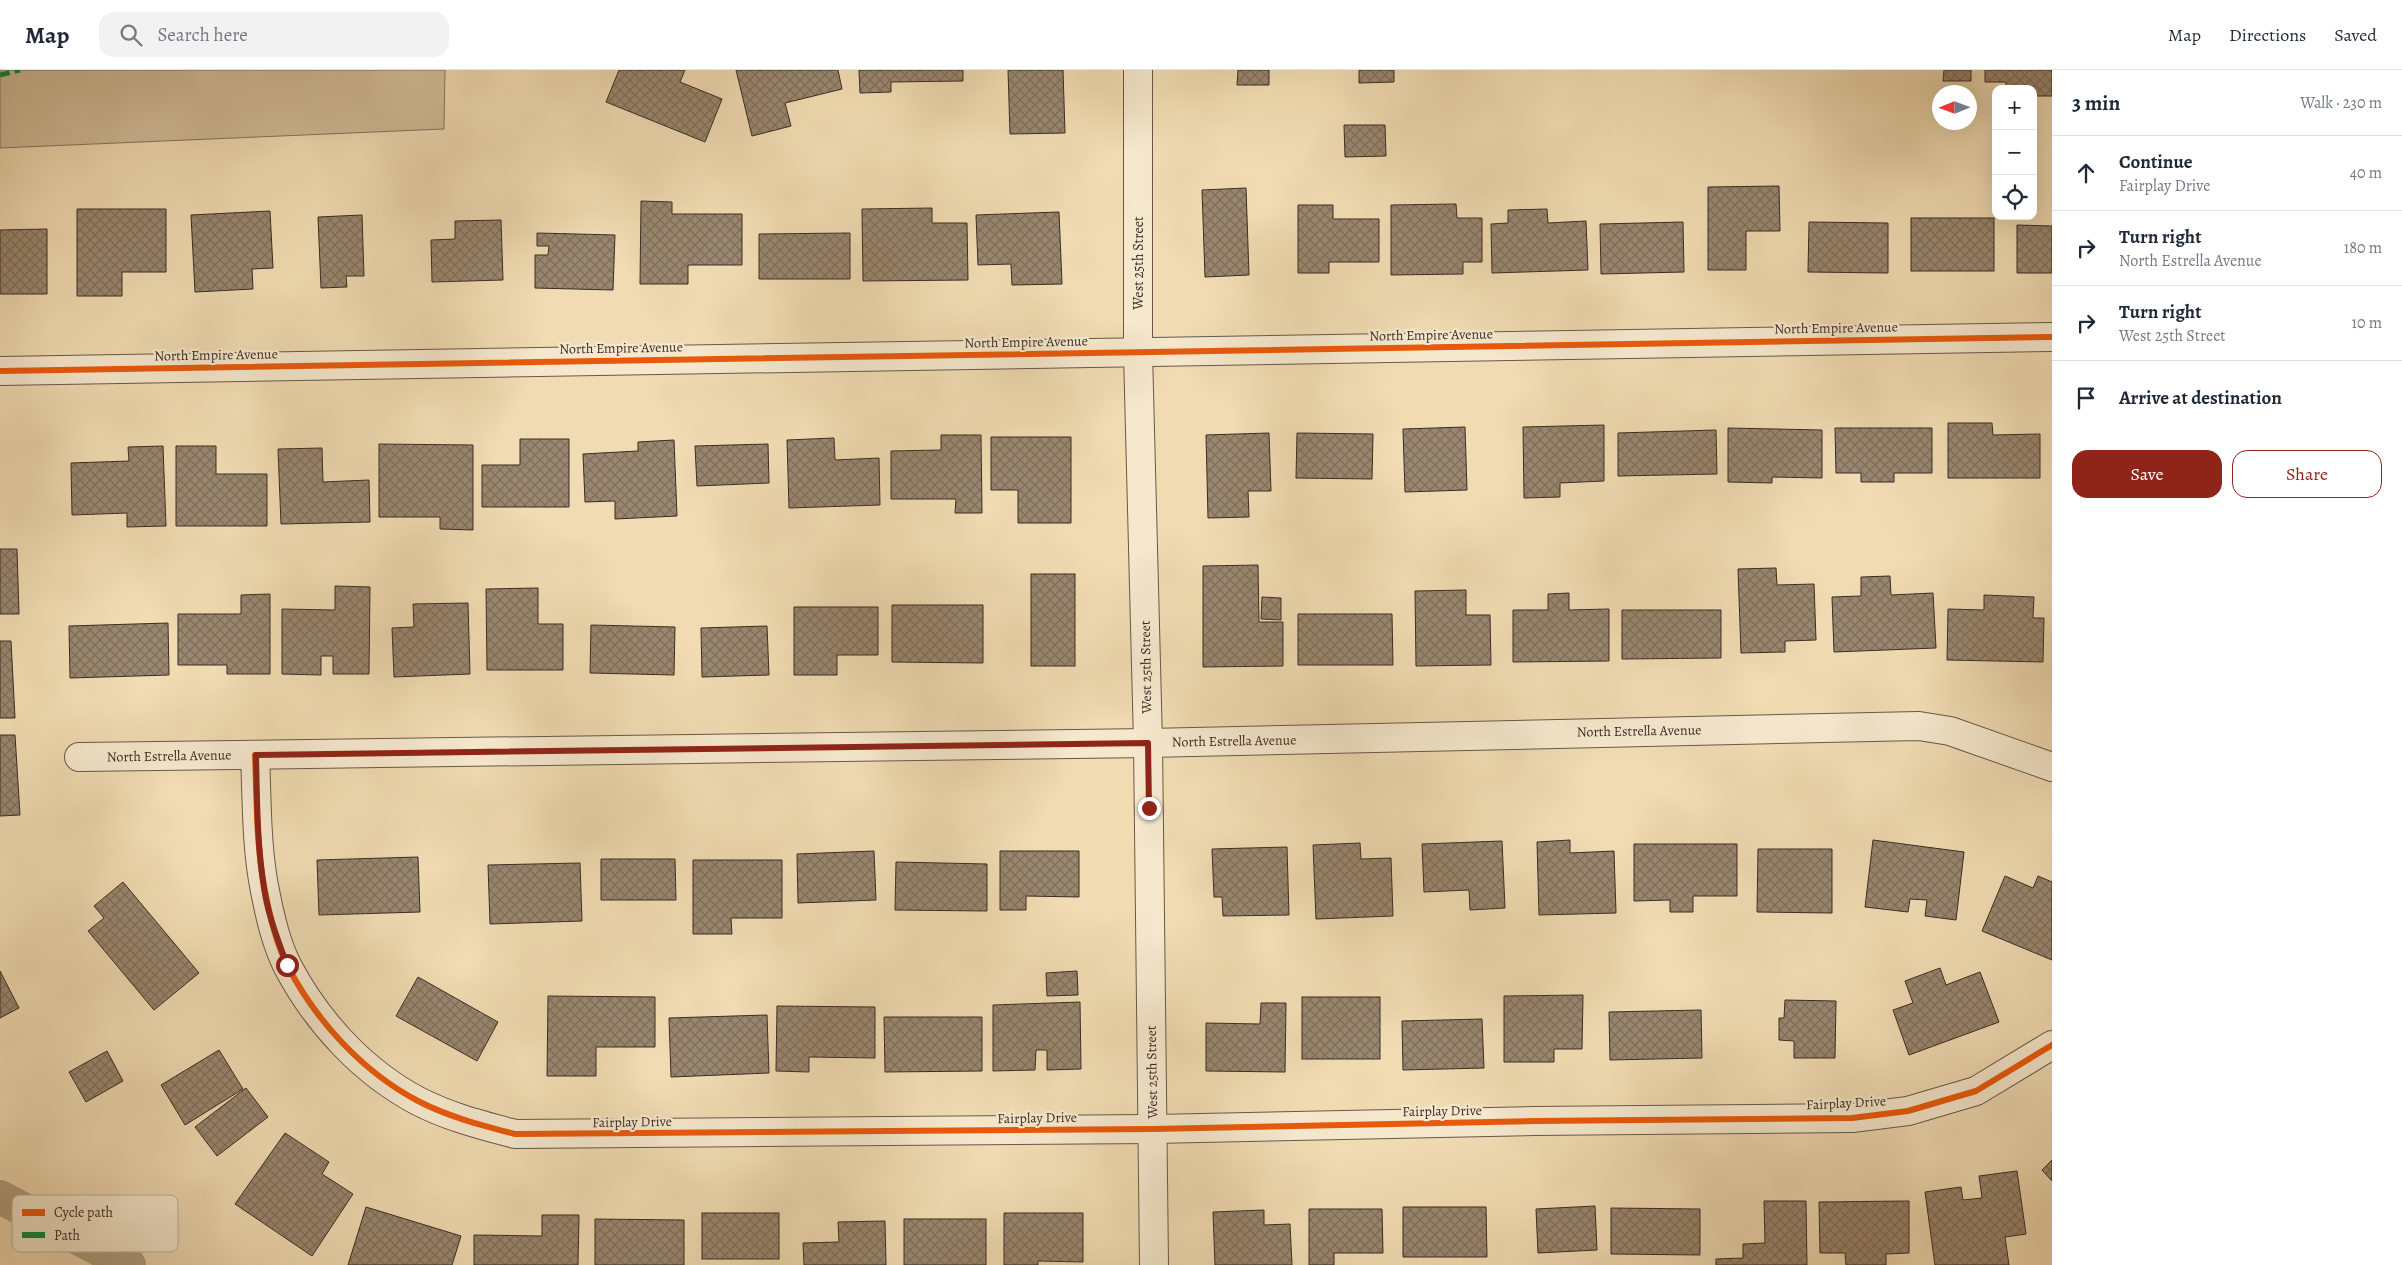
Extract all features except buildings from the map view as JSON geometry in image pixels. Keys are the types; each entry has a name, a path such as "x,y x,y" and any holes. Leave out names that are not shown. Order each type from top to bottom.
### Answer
{"street":[{"name":"West 25th Street","path":"1138,70 1138,352 1148,743 1154,1265"},
{"name":"North Empire Avenue","path":"0,371 2052,337"},
{"name":"North Estrella Avenue","path":"79,757 1148,743 1919,726 1950,731 2052,767"},
{"name":"Fairplay Drive","path":"256,755 258,837 264,889 272,924 287,965 309,1003 337,1037 377,1074 418,1100 465,1121 514,1134 1153,1130 1534,1121 1852,1118 1908,1111 1976,1091 2052,1045"}],"shaded area":[{"path":"0,70 445,70 444,129 0,148"}],"waterway":[{"path":"0,1197 12,1203"},
{"path":"104,1252 129,1265"}],"marked path":[{"path":"0,75 20,70"}],"cycle path":[{"path":"0,371 2052,337"},
{"path":"255,755 260,858 269,910 277,939 288,967 313,1007 343,1044 379,1076 398,1089 441,1112 515,1134 1153,1129 1534,1121 1852,1118 1908,1111 1976,1091 2052,1045"}],"route":[{"path":"287,965 272,924 264,889 258,837 256,755 1148,743 1149,808"}]}
